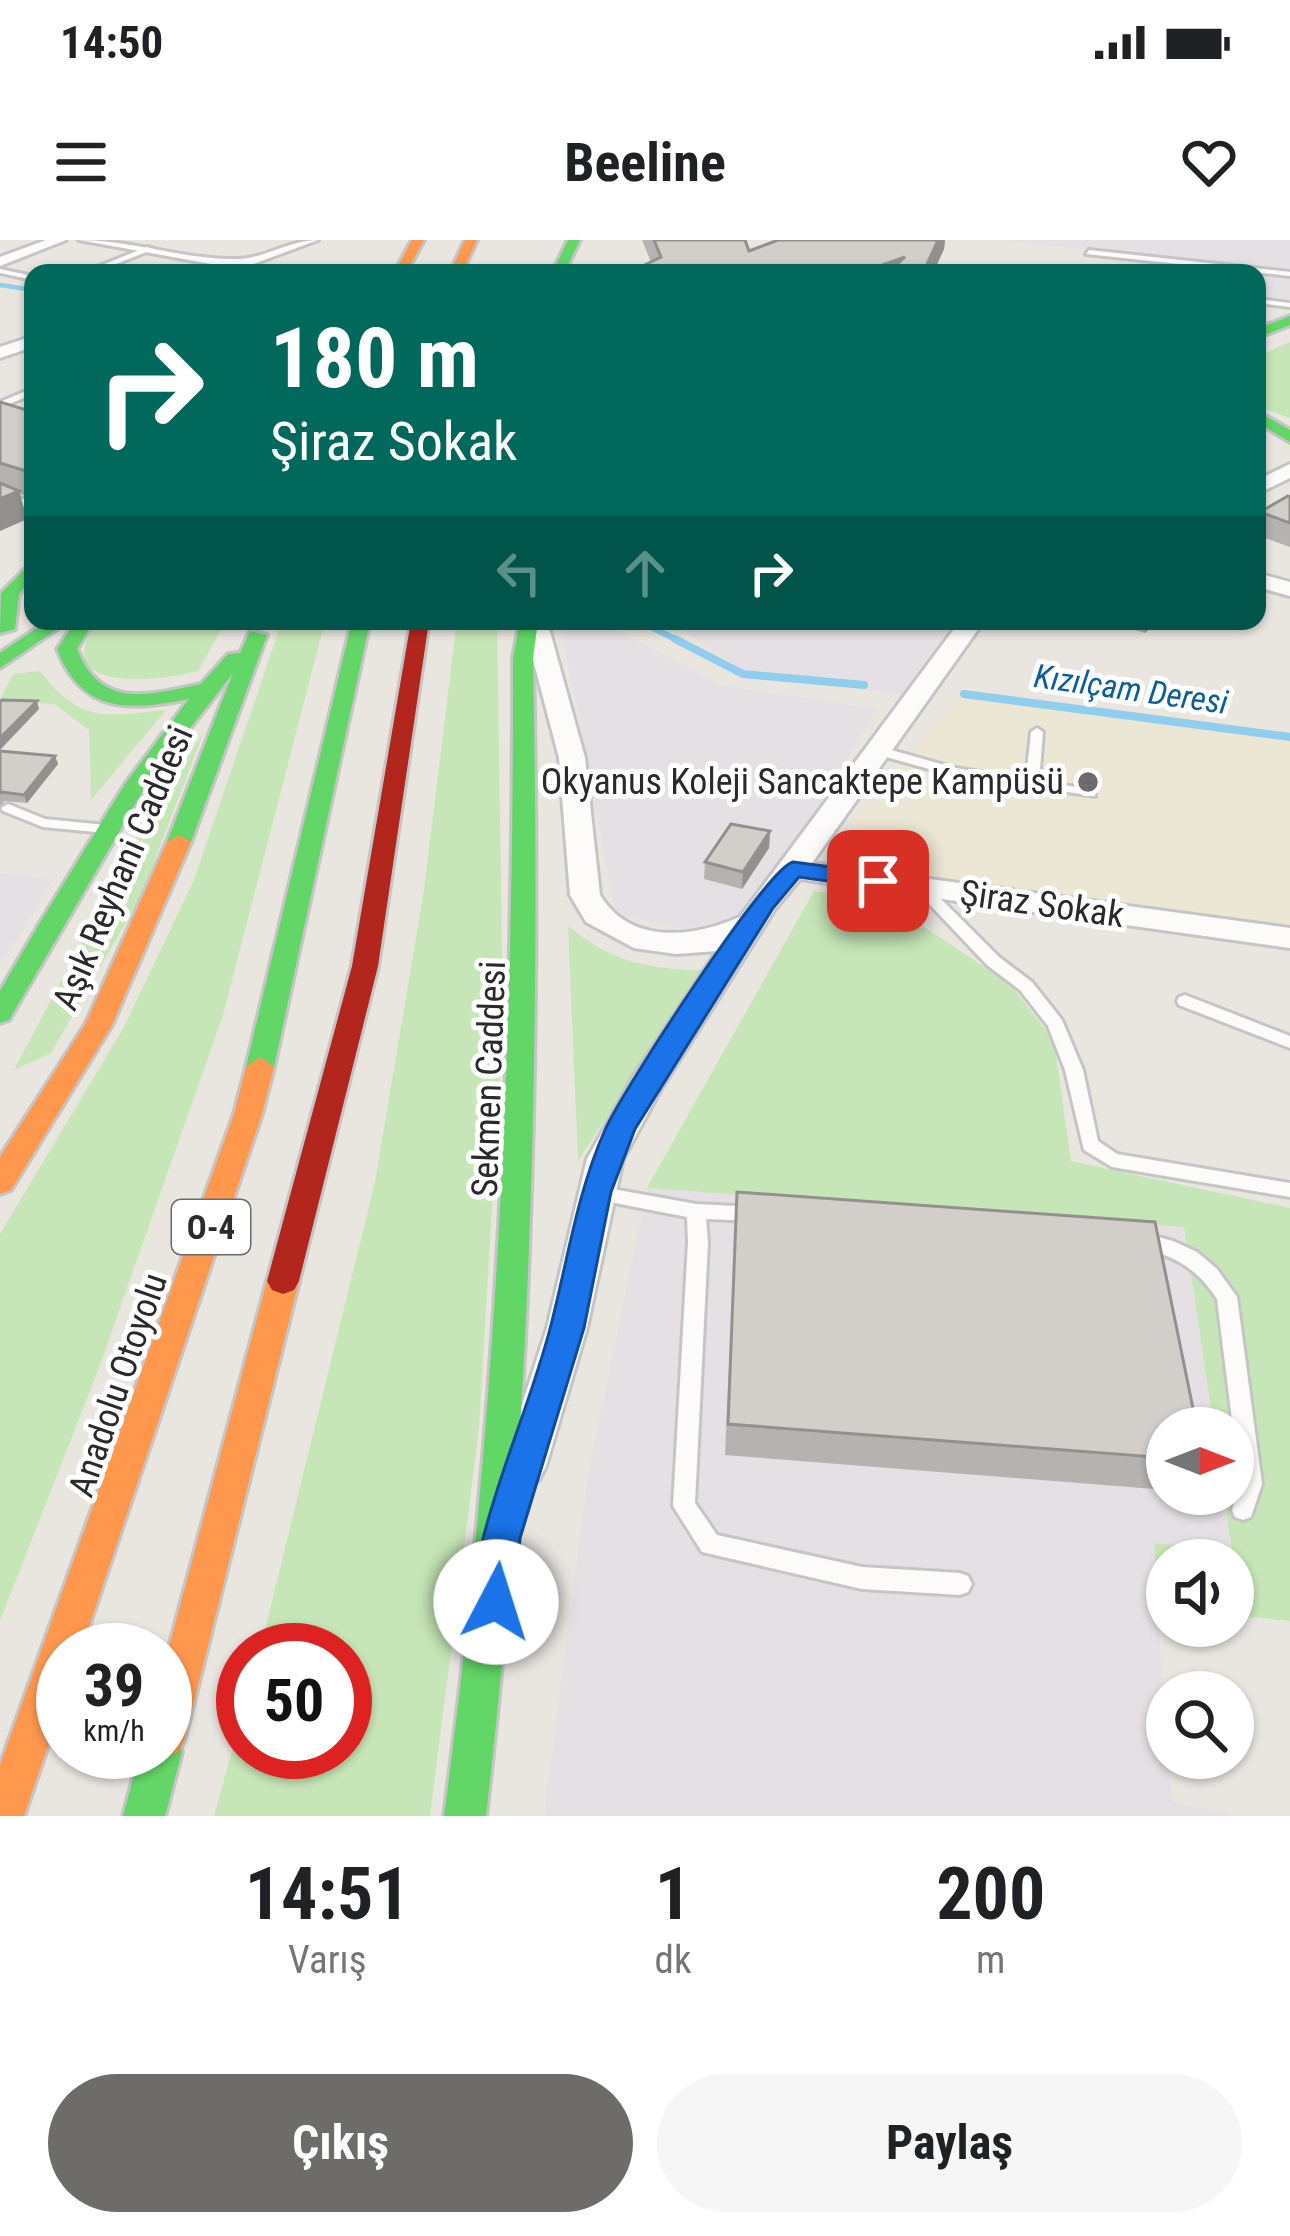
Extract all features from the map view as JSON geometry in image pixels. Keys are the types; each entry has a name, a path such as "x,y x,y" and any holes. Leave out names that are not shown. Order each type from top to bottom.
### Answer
{"main road":[{"path":"1274,430 1290,454"},
{"path":"2,631 5,591"},
{"path":"0,662 48,630"},
{"path":"80,630 67,649 74,676 88,689 125,700 202,690"},
{"name":"Aşık Reyhani Caddesi","path":"0,1014 139,775 202,690 258,630"},
{"name":"Aşık Reyhani Caddesi","path":"0,1182 100,1025 167,875 259,630"},
{"name":"Anadolu Otoyolu","path":"3,1816 248,1114 284,976 359,630"},
{"name":"O-4","path":"192,1637 365,966 419,630"},
{"name":"Sekmen Caddesi","path":"465,1816 493,1634 518,1333 530,982 523,658 530,630"},
{"path":"144,1816 154,1779"}],"street":[{"path":"0,267 59,240"},
{"path":"86,240 146,245 239,264 310,240"},
{"path":"182,254 213,240"},
{"path":"535,630 572,758 585,895 597,915 645,941 712,942 744,929 793,869 965,630"},
{"name":"Şiraz Sokak","path":"793,869 1290,938"},
{"path":"502,1538 567,1328 596,1192 621,1127 764,903"}],"lane":[{"path":"105,264 146,245"},
{"path":"1089,252 1199,264"},
{"path":"1032,784 1037,732"},
{"path":"877,750 954,772 1090,793"},
{"path":"8,808 24,819 50,826 107,830"},
{"path":"921,887 960,930 1026,986 1056,1024 1074,1070 1090,1145 1112,1160 1290,1190"},
{"path":"1185,1001 1290,1042"},
{"path":"596,1192 696,1211 773,1214"},
{"path":"696,1211 698,1262 683,1476 684,1506 699,1532 710,1544 758,1558 862,1578 960,1584"},
{"path":"1128,1239 1185,1253 1217,1280 1227,1297 1241,1407"}],"shaded area":[{"path":"996,240 1290,240 1290,299 1266,297 1266,264 1138,264 1132,255"},
{"path":"562,630 615,630 722,685 877,709 754,914 683,929 615,913"},
{"path":"682,630 957,630 903,695 748,673"},
{"name":"Okyanus Koleji Sancaktepe Kampüsü","path":"966,689 1290,730 1290,925 887,873 843,834"},
{"path":"0,873 53,879 0,966"},
{"path":"647,1188 1184,1227 1211,1407 1146,1407 1146,1515 1227,1515 1230,1539 1146,1539 1146,1647 1160,1647 1162,1671 1146,1671 1146,1779 1170,1779 1173,1802 1240,1816 544,1816 587,1482"}],"green space":[{"path":"1290,342 1290,418 1266,409 1266,353"},
{"path":"92,630 221,630 198,671 159,678 97,672 86,661 85,645"},
{"path":"279,630 323,630 223,1015 100,1365 0,1621 0,1234 124,1027 194,880"},
{"path":"456,630 497,630 503,1020 479,1429 430,1816 214,1816 224,1779 372,1779 372,1623 267,1623 375,1182 424,889"},
{"path":"40,671 68,700 95,713 166,710 91,800 89,730 54,704 0,700 13,674"},
{"path":"204,732 141,896 51,1053 14,1070 149,815"},
{"path":"814,891 882,899 1011,985 1054,1041 1071,1161 1290,1208 1290,1621 1254,1617 1254,1539 1230,1539 1227,1515 1254,1515 1254,1407 1211,1407 1184,1227 647,1188"},
{"path":"568,926 599,948 631,961 703,970 578,1161"}],"building":[{"path":"654,240 745,240 749,251 778,240 938,240 927,264 897,264 905,257 885,264 647,264 661,257"},
{"path":"0,402 24,409 24,470 0,463"},
{"path":"0,483 19,491 0,499"},
{"path":"1290,497 1290,523 1266,514 1266,509"},
{"path":"37,701 0,738 0,702"},
{"path":"0,751 55,756 24,795 0,794"},
{"path":"731,824 770,831 743,872 705,862"},
{"path":"737,1192 1155,1222 1193,1407 1146,1407 1146,1456 728,1424"}],"waterway":[{"name":"Kızılçam Deresi","path":"0,285 24,289"},
{"name":"Kızılçam Deresi","path":"657,630 675,639"},
{"name":"Kızılçam Deresi","path":"675,639 681,642"},
{"name":"Kızılçam Deresi","path":"675,639 743,674 864,685"},
{"name":"Kızılçam Deresi","path":"964,694 1290,737"}],"traffic: fast":[{"path":"562,264 574,240"},
{"path":"1266,330 1290,320"},
{"path":"1266,421 1290,437"},
{"path":"5,629 10,593 24,577"},
{"path":"0,662 47,630"},
{"path":"79,630 67,649 75,671 103,695 140,700 202,690"},
{"path":"260,1067 359,630"},
{"path":"465,1816 497,1527 516,1239 524,949 523,658 528,630"},
{"path":"179,842 257,635"},
{"path":"0,1014 136,784 235,658"},
{"path":"144,1816 154,1779"}],"traffic: slow":[{"path":"405,264 418,240"},
{"path":"460,264 471,240"},
{"path":"0,1182 99,1025 179,842"},
{"path":"3,1816 248,1114 260,1067"},
{"path":"192,1633 283,1281"}],"traffic: jam":[{"path":"283,1281 365,966 419,630"}],"place":[{"name":"Okyanus Koleji Sancaktepe Kampüsü","path":"1088,782"}],"route":[{"path":"496,1602 502,1538 567,1328 605,1159 621,1127 764,903 793,869 878,881"}]}
